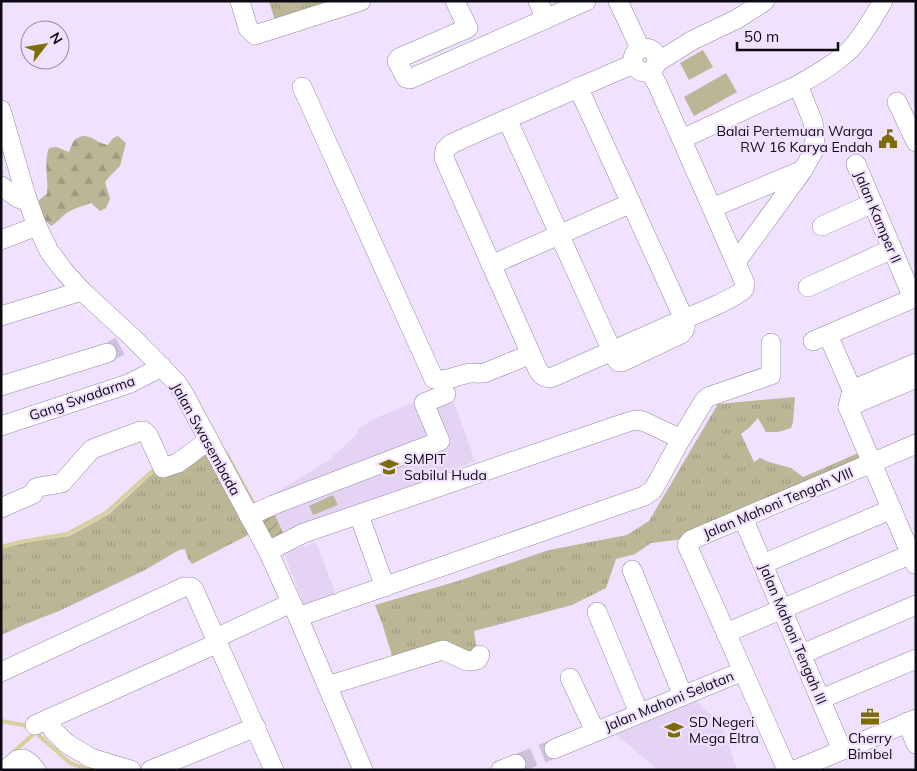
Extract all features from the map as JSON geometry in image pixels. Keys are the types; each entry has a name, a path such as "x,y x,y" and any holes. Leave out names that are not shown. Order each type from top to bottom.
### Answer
{"street":[{"path":"240,1 248,28 255,34 360,1"},
{"path":"455,1 477,50"},
{"path":"538,1 546,19"},
{"path":"468,28 398,58 397,61 406,78 408,80 586,1"},
{"path":"618,1 646,59 736,262 745,288 728,299 684,320 656,339 612,351 547,378 542,376 538,370 491,265 444,158 445,150 451,144 578,87 646,59 693,40 737,19 765,1"},
{"path":"682,140 798,85 830,67 854,46 883,1"},
{"path":"736,262 803,170 813,152 815,138 812,122 798,85"},
{"path":"302,87 434,379 447,380 470,373 482,374 531,354"},
{"path":"578,87 684,320"},
{"path":"897,102 916,142"},
{"name":"Jalan Swasembada","path":"1,110 28,202 49,251 82,291 120,346 162,367 180,388 268,552 362,770"},
{"path":"508,119 612,351"},
{"name":"Jalan Kamper II","path":"856,164 914,297"},
{"path":"712,208 803,170"},
{"path":"1,186 18,198 28,202"},
{"path":"491,265 631,203"},
{"path":"822,226 873,203"},
{"path":"1,240 37,226"},
{"path":"808,287 892,249"},
{"path":"1,316 82,291"},
{"path":"726,633 782,608 914,557 872,463 850,399 820,338 914,297"},
{"path":"131,770 91,758 66,742 41,722 217,640 294,610 339,603 644,496 653,490 681,439 708,397 770,375 771,344"},
{"path":"1,386 120,346"},
{"path":"850,399 916,363"},
{"name":"Gang Swadarma","path":"1,426 128,384 162,367"},
{"path":"850,399 916,378"},
{"path":"249,516 272,505 440,441 424,403 446,394"},
{"path":"268,552 304,533 634,420 643,421 681,439"},
{"path":"1,508 33,494 36,488 62,482 91,450 141,432 148,435 161,468 178,463 209,440"},
{"name":"Jalan Mahoni Tengah VIII","path":"687,545 691,540 916,444"},
{"path":"763,564 892,509"},
{"path":"359,514 385,587"},
{"name":"Jalan Mahoni Tengah III","path":"743,518 842,750"},
{"name":"Jalan Mahoni Selatan","path":"687,545 787,770"},
{"path":"632,570 683,696"},
{"path":"1,672 184,587 191,587 217,640 274,770"},
{"path":"802,654 916,605"},
{"path":"597,612 639,714"},
{"path":"327,686 443,650 467,661 477,660 480,655"},
{"path":"821,699 916,659"},
{"name":"Jalan Mahoni Selatan","path":"554,749 743,672"},
{"path":"570,678 595,731"},
{"path":"806,768 911,720 916,744"},
{"path":"151,770 256,727"},
{"path":"6,770 17,760 24,759 32,764 36,770"}],"shaded area":[{"name":"SMPIT Sabilul Huda","path":"449,388 475,461 276,541 263,504 276,493 329,460 355,436 361,427 373,419"},
{"path":"316,542 337,597 305,609 284,553"},
{"name":"SD Negeri Mega Eltra","path":"694,697 704,709 722,724 737,770 658,770 616,734"}],"green space":[{"path":"269,1 346,1 276,24"},
{"path":"703,50 713,67 689,80 680,63"},
{"path":"726,73 737,92 694,116 684,97"},
{"path":"83,136 108,145 113,138 118,136 126,143 120,166 105,182 110,199 106,208 100,211 91,203 70,211 51,226 45,220 38,201 47,194 47,153 49,148 56,147 69,152 75,140"},
{"path":"795,397 791,428 778,432 766,432 758,418 741,434 754,462 760,458 791,468 803,477 863,451 866,459 684,539 651,543 635,554 616,559 606,588 572,605 474,631 477,651 393,659 375,605 458,581 549,550 627,535 649,521 718,404"},
{"path":"206,447 252,533 192,564 188,559 185,549 179,550 145,570 59,611 1,635 1,548 69,536 109,514 152,474"},
{"path":"333,495 338,505 313,515 309,506"},
{"path":"274,513 284,535 271,541 260,520"}],"waterway":[{"path":"226,453 255,506"},
{"path":"1,547 67,534 106,513 151,472 158,470"},
{"path":"1,721 28,726"},
{"path":"34,731 70,763 89,770"},
{"path":"11,754 36,732"}],"tunnel":[{"path":"107,353 120,346"},
{"path":"516,764 554,749"}],"place":[{"name":"Balai Pertemuan Warga RW 16 Karya Endah","path":"888,139"},
{"name":"SMPIT Sabilul Huda","path":"389,467"},
{"name":"Cherry Bimbel","path":"870,717"},
{"name":"SD Negeri Mega Eltra","path":"674,730"}]}
